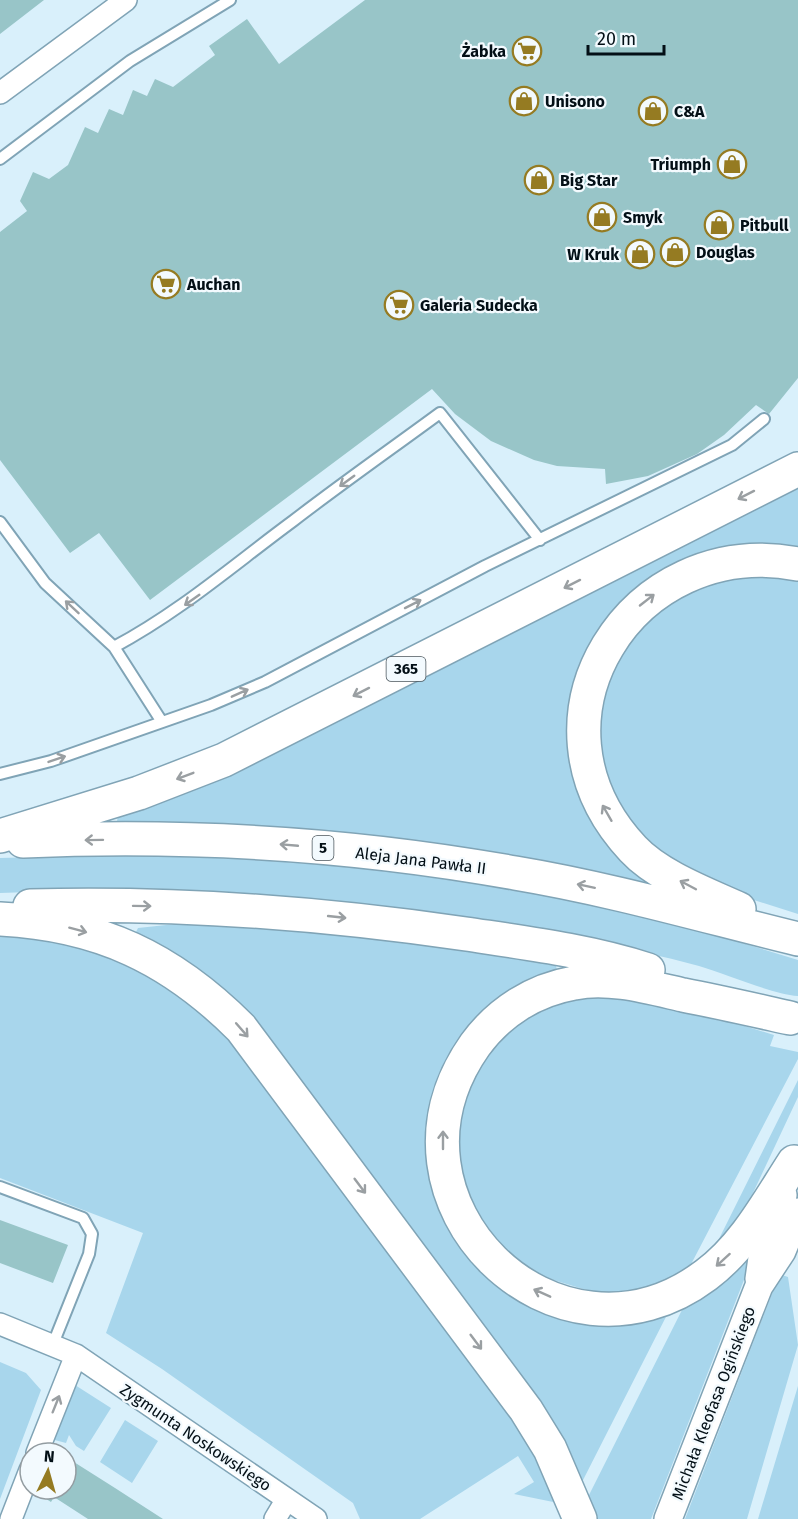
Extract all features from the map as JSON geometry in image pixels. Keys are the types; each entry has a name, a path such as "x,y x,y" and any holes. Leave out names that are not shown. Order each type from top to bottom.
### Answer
{"main road":[{"name":"365","path":"0,836 139,793 224,760 798,469"},
{"path":"798,564 754,560 710,566 682,578 640,605 616,632 595,668 585,704 584,738 590,776 597,794 614,826 633,850 686,885 798,937"},
{"name":"Aleja Jana Pawła II","path":"0,843 118,839 232,842 386,854 515,872 585,886 798,937"},
{"path":"0,908 83,904 195,907 270,911 379,922 513,941 626,963 794,1019"},
{"path":"0,919 43,922 81,930 133,950 182,976 214,1001 241,1028 526,1410 550,1449 580,1519"},
{"path":"794,1019 621,982 575,982 531,996 502,1015 482,1036 459,1071 447,1103 443,1130 443,1159 450,1192 464,1225 489,1258 517,1280 549,1297 575,1304 605,1308 644,1303 687,1286 706,1275 738,1246 794,1162"}],"street":[{"path":"0,93 126,0"},
{"name":"Michała Kleofasa Ogińskiego","path":"759,1286 764,1244 794,1162"},
{"name":"Michała Kleofasa Ogińskiego","path":"669,1519 759,1286 782,1251 798,1212"},
{"name":"Zygmunta Noskowskiego","path":"0,1324 76,1355 316,1519"},
{"path":"42,1441 76,1355"},
{"path":"275,1519 287,1499"},
{"path":"11,1519 18,1501"}],"lane":[{"path":"0,159 130,61 230,0"},
{"path":"114,647 197,597 292,521 440,413 540,540"},
{"path":"0,774 51,761 211,705 265,682 485,566 732,445 764,418"},
{"path":"0,522 45,583 114,647 162,722"},
{"path":"0,1187 83,1218 92,1234 89,1254 53,1344"}],"shaded area":[{"path":"798,483 798,552 706,555 574,702 650,884 162,823 117,821 118,816"},
{"path":"770,572 798,576 798,914 710,886 650,850 601,772 601,690 638,625 698,584"},
{"path":"117,855 205,857 377,870 546,896 714,935 798,960 798,996 775,992 699,966 644,952 408,909 287,897 191,892 0,893 0,858"},
{"path":"185,923 314,929 511,956 556,966 557,970 436,1100 495,1279 671,1307 581,1484 271,1046 136,932 138,928"},
{"path":"0,930 130,957 232,1036 516,1417 563,1504 514,1494 534,1482 518,1456 420,1519 360,1519 353,1503 162,1369 106,1333 143,1233 0,1178"},
{"path":"593,989 722,1019 774,1035 770,1046 798,1052 798,1059 687,1272 662,1284 606,1296 524,1271 468,1207 454,1132 477,1063 520,1017"},
{"path":"798,1080 798,1097 745,1210 711,1255"},
{"path":"749,1256 749,1267 651,1519 594,1519 587,1499 687,1300"},
{"path":"782,1275 788,1277 798,1345 747,1519 685,1519 778,1278"},
{"path":"0,1362 26,1373 41,1390 22,1441 18,1441 18,1451 0,1499"},
{"path":"75,1385 111,1408 84,1451 78,1447 78,1441 73,1441 69,1435 67,1441 47,1438"},
{"path":"798,1386 798,1519 758,1519"},
{"path":"125,1420 158,1441 132,1483 100,1462"}],"building":[{"path":"0,0 44,0 0,34"},
{"name":"Galeria Sudecka","path":"365,0 798,0 798,378 769,414 756,405 724,435 697,454 648,476 606,484 605,469 557,466 534,460 491,441 455,414 432,389 150,600 99,533 70,553 0,460 0,232 27,211 20,201 33,172 49,179 68,165 85,127 98,133 109,109 123,115 133,90 147,96 155,79 173,87 215,55 209,46 247,19 279,64"},
{"path":"0,1220 68,1245 53,1283 0,1263"},
{"path":"78,1465 163,1519 88,1519 60,1501 78,1501"}],"place":[{"name":"Żabka","path":"527,51"},
{"name":"Unisono","path":"524,101"},
{"name":"C&A","path":"653,111"},
{"name":"Triumph","path":"732,164"},
{"name":"Big Star","path":"539,180"},
{"name":"Smyk","path":"602,217"},
{"name":"Pitbull","path":"719,225"},
{"name":"Douglas","path":"675,252"},
{"name":"W Kruk","path":"640,254"},
{"name":"Auchan","path":"166,284"},
{"name":"Galeria Sudecka","path":"399,305"}]}
